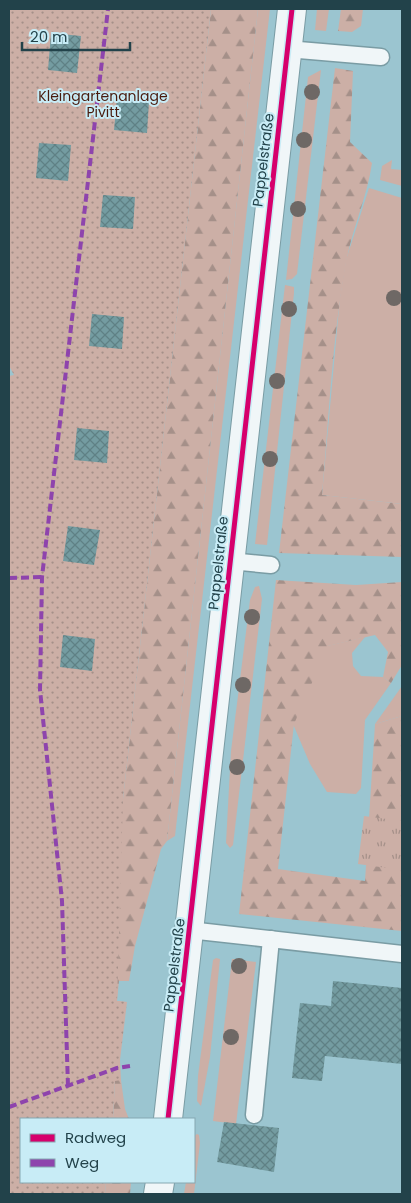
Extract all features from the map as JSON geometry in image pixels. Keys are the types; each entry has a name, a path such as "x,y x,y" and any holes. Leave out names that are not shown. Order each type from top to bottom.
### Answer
{"street":[{"name":"Pappelstraße","path":"168,1118 292,9"}],"lane":[{"path":"287,49 381,57"},
{"path":"230,561 271,565"},
{"name":"Pappelstraße","path":"189,930 402,954"},
{"path":"254,1115 271,939"}],"green space":[{"name":"Kleingartenanlage Pivitt","path":"9,9 211,9 123,799 117,1001 127,1002 120,1060 121,1080 115,1081 113,1118 20,1118 20,1183 106,1183 105,1194 9,1194 9,376 14,375 9,366"},
{"path":"211,9 258,9 167,841 161,849 135,946 129,981 119,981 117,1001 127,1002 81,1016 123,799"},
{"path":"258,9 270,9 175,836 167,841"},
{"path":"317,9 329,9 326,31 315,30"},
{"path":"341,9 363,9 361,26 352,32 338,31"},
{"path":"335,68 353,71 350,142 372,163 367,189 349,250 341,292 334,350 322,495 402,504 402,557 279,553"},
{"path":"321,70 297,274 292,279 286,280 308,77"},
{"path":"392,160 391,169 402,170 402,186 380,180 382,166"},
{"path":"369,188 402,198 402,504 322,495 340,297 346,260"},
{"path":"285,285 294,287 294,293 267,545 255,544"},
{"path":"276,580 356,585 402,582 402,665 391,683 383,677 388,652 375,635 328,646 294,724 278,869 365,881 375,724 402,716 402,931 239,914"},
{"path":"259,586 262,599 233,845 230,848 226,843 231,751 250,600 255,587"},
{"path":"365,637 352,653 353,666 361,676 383,677 391,683 365,720 361,788 356,794 327,792 310,764 293,724 327,646"},
{"path":"402,686 402,716 375,724"},
{"path":"364,816 402,821 402,870 358,864"},
{"path":"216,958 220,959 210,1057 201,1106 197,1101 198,1076 213,960"},
{"path":"232,959 256,962 236,1124 213,1121"},
{"path":"115,1080 121,1080 125,1109 129,1118 113,1118"},
{"path":"195,1135 199,1135 200,1143 194,1194 184,1194 186,1183 195,1183"},
{"path":"106,1183 131,1183 130,1194 105,1194"}],"building":[{"path":"51,33 81,36 77,73 48,70"},
{"path":"117,98 149,101 147,133 114,130"},
{"path":"39,143 71,145 68,181 36,178"},
{"path":"103,195 135,197 133,229 100,227"},
{"path":"92,314 124,317 122,349 89,346"},
{"path":"77,428 109,431 107,463 74,460"},
{"path":"68,526 100,530 94,565 63,561"},
{"path":"63,635 95,639 92,671 60,667"},
{"path":"333,981 402,988 402,1064 325,1056 322,1081 292,1078 300,1003 331,1006"},
{"path":"224,1122 279,1128 274,1172 217,1162"}],"marked path":[{"path":"68,1086 62,901 40,690 42,577 108,9"},
{"path":"9,578 42,577"},
{"path":"9,1107 117,1068 130,1066"}],"cycle path":[{"path":"168,1118 292,9"}]}
